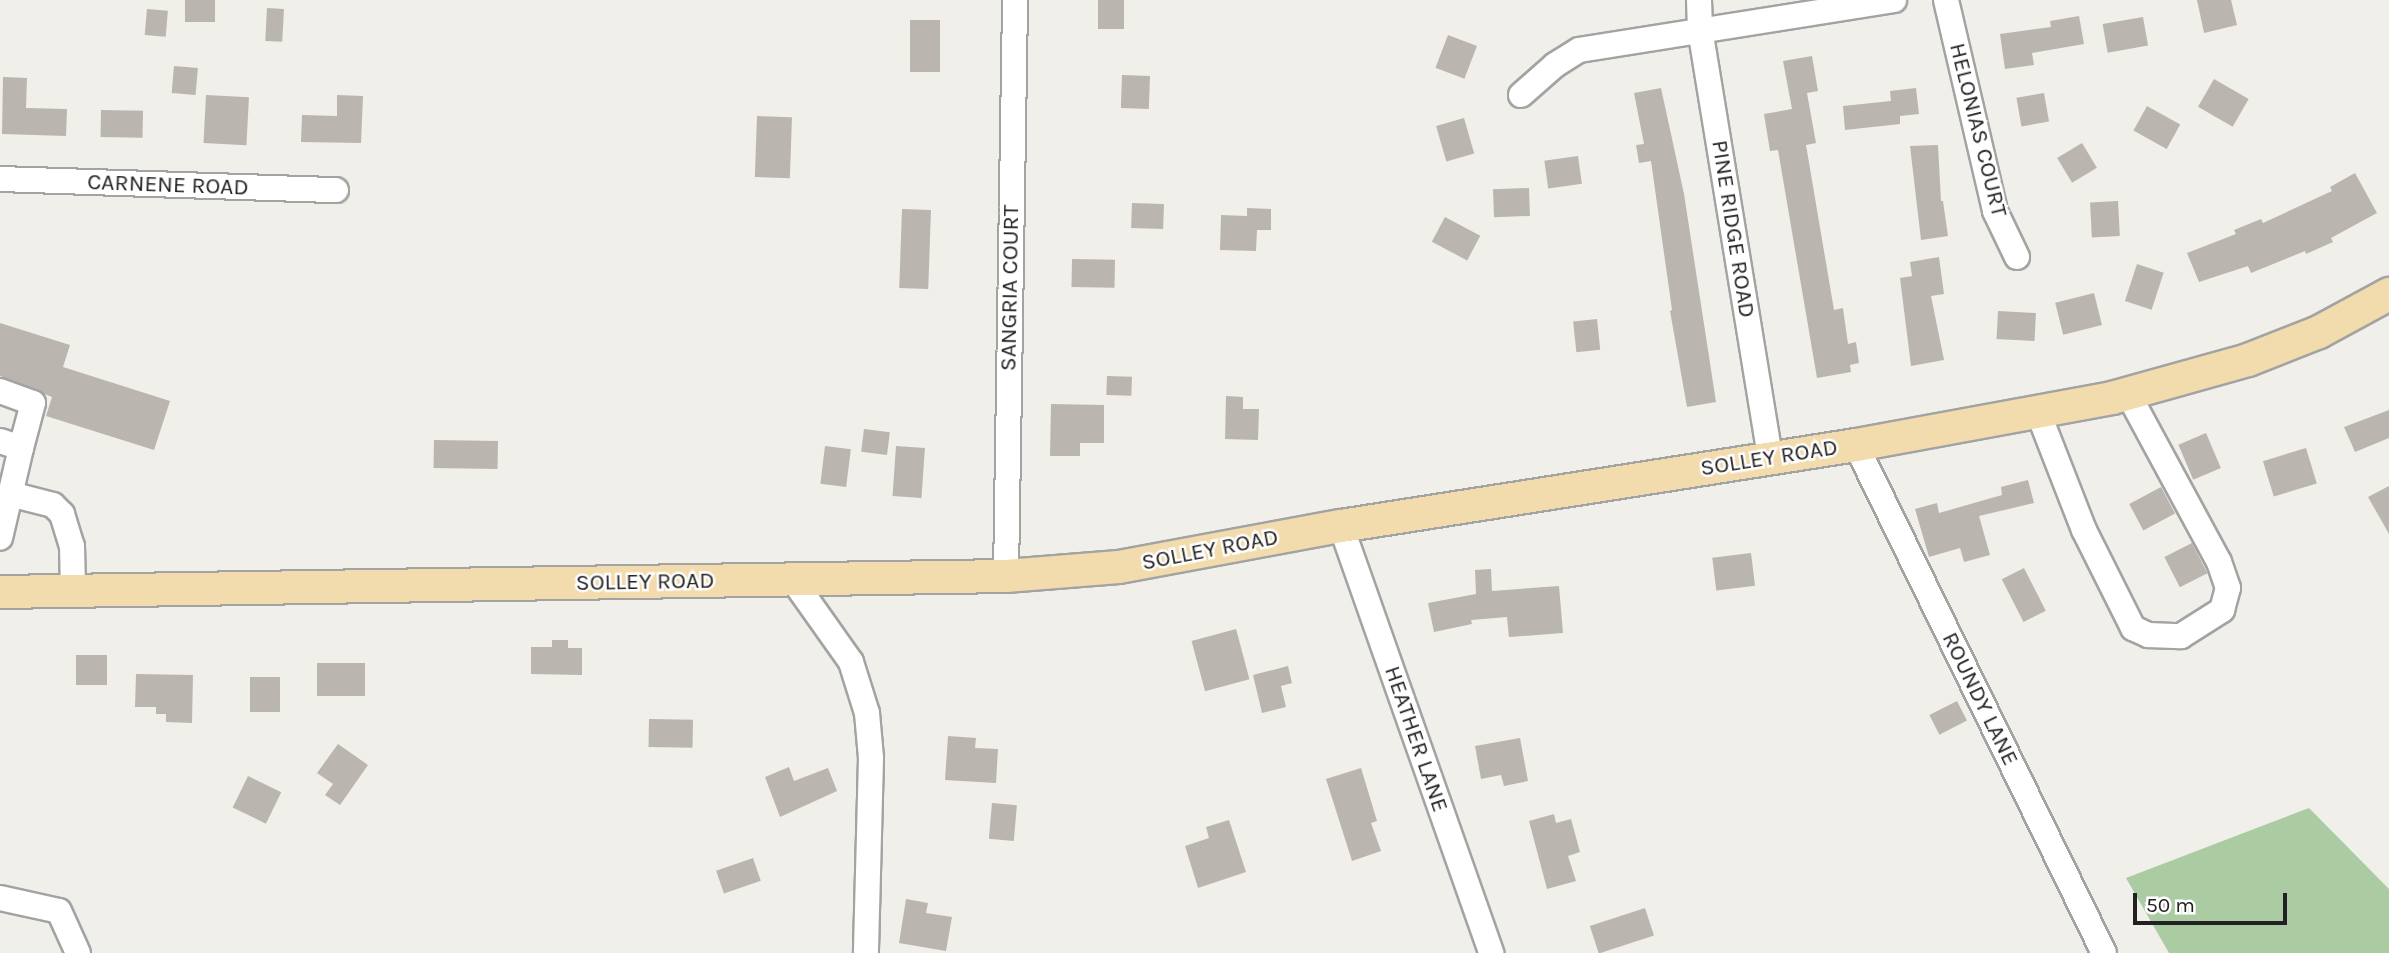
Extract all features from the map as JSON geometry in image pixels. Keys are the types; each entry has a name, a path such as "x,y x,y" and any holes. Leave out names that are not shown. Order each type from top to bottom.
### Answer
{"main road":[{"name":"SOLLEY ROAD","path":"0,592 1006,576 1119,567 1341,526 1856,445 2128,394 2248,360 2319,332 2389,294"}],"street":[{"name":"SANGRIA COURT","path":"1006,576 1015,0"},
{"name":"PINE RIDGE ROAD","path":"1699,0 1700,29 1770,458"},
{"path":"1521,95 1579,50 1894,0"},
{"name":"HELONIAS COURT","path":"1946,0 1995,211 2017,257"},
{"name":"CARNENE ROAD","path":"0,179 336,190"},
{"path":"0,391 33,403 10,445 10,494 0,538"},
{"path":"2038,412 2084,530 2133,628 2148,635 2181,636 2222,610 2228,588 2219,562 2128,394"},
{"name":"ROUNDY LANE","path":"1856,445 2104,953"},
{"path":"10,494 53,505 62,514 72,546 73,591"},
{"name":"HEATHER LANE","path":"1341,526 1491,953"},
{"path":"793,580 851,662 867,713 872,758 866,953"},
{"path":"0,898 59,911 78,953"}],"green space":[{"path":"2309,808 2389,889 2389,953 2169,953 2126,878"}],"building":[{"path":"185,0 215,0 215,22 185,22"},
{"path":"1098,0 1124,0 1124,29 1098,29"},
{"path":"2197,0 2231,0 2237,25 2204,33"},
{"path":"267,8 284,9 282,42 265,41"},
{"path":"147,9 168,11 166,37 145,35"},
{"path":"2079,16 2084,44 2032,53 2034,65 2005,69 2000,34 2051,27 2050,21"},
{"path":"2143,17 2148,46 2108,53 2103,24"},
{"path":"910,20 940,20 940,72 910,72"},
{"path":"1448,35 1477,46 1464,79 1435,68"},
{"path":"1812,56 1818,91 1807,93 1816,143 1806,145 1834,310 1843,308 1848,344 1856,342 1859,363 1850,365 1851,372 1817,378 1778,150 1770,151 1764,114 1792,109 1783,61"},
{"path":"174,66 198,68 196,95 172,93"},
{"path":"1122,75 1150,76 1149,109 1121,108"},
{"path":"3,77 27,78 26,108 67,109 66,136 2,134"},
{"path":"2214,79 2249,99 2233,127 2198,107"},
{"path":"1661,88 1684,194 1716,402 1687,407 1670,311 1672,310 1651,161 1639,163 1636,145 1644,144 1634,93"},
{"path":"1916,88 1919,114 1900,116 1900,124 1845,130 1843,106 1891,101 1890,91"},
{"path":"2044,93 2049,122 2021,126 2016,98"},
{"path":"206,95 249,97 246,145 203,143"},
{"path":"337,95 363,96 361,143 301,142 302,115 337,116"},
{"path":"2147,106 2180,124 2167,149 2133,130"},
{"path":"101,110 143,111 143,138 101,137"},
{"path":"757,116 792,117 790,178 755,177"},
{"path":"1464,118 1474,154 1446,162 1436,126"},
{"path":"2082,143 2097,168 2072,183 2057,158"},
{"path":"1938,145 1941,201 1948,236 1921,240 1910,146"},
{"path":"1578,156 1582,184 1548,188 1544,161"},
{"path":"2355,173 2377,213 2331,238 2333,242 2306,254 2305,251 2251,273 2248,266 2199,282 2187,253 2236,234 2234,230 2261,219 2263,223 2332,191 2330,187"},
{"path":"1529,188 1530,216 1494,217 1493,189"},
{"path":"2118,201 2120,236 2092,237 2090,202"},
{"path":"1132,203 1164,204 1163,229 1131,228"},
{"path":"1247,208 1271,209 1271,230 1257,230 1256,251 1220,250 1221,215 1247,216"},
{"path":"902,209 931,210 928,289 899,288"},
{"path":"1445,217 1480,236 1467,261 1432,242"},
{"path":"1939,257 1944,294 1931,296 1944,360 1911,366 1900,278 1912,276 1910,262"},
{"path":"1072,259 1115,260 1115,288 1072,287"},
{"path":"2137,264 2164,273 2152,310 2125,301"},
{"path":"2094,293 2102,325 2063,335 2055,303"},
{"path":"1998,311 2036,313 2034,341 1997,339"},
{"path":"1597,319 1600,350 1576,352 1573,322"},
{"path":"0,323 70,345 63,367 170,401 154,450 46,416 52,397 0,376"},
{"path":"1107,376 1132,377 1131,396 1106,395"},
{"path":"1226,396 1243,397 1243,409 1259,409 1258,440 1225,439"},
{"path":"1051,404 1104,405 1104,443 1080,443 1080,456 1050,456"},
{"path":"2389,410 2389,438 2355,452 2344,427"},
{"path":"864,429 890,432 887,455 861,452"},
{"path":"2206,433 2221,468 2193,480 2178,445"},
{"path":"434,440 498,441 498,469 434,468"},
{"path":"825,446 851,449 846,487 820,484"},
{"path":"896,446 925,448 921,498 893,496"},
{"path":"2306,448 2317,483 2274,497 2263,461"},
{"path":"2028,480 2034,503 1979,516 1990,555 1964,562 1960,548 1929,557 1915,509 1937,503 1939,513 2002,495 2001,487"},
{"path":"2389,486 2389,534 2368,497"},
{"path":"2161,487 2175,513 2143,530 2129,504"},
{"path":"2192,543 2207,573 2180,587 2164,557"},
{"path":"1751,553 1755,586 1716,591 1712,558"},
{"path":"2024,568 2046,611 2024,622 2002,579"},
{"path":"1491,569 1492,591 1559,586 1563,633 1509,637 1507,617 1471,620 1472,624 1434,632 1428,603 1476,594 1475,570"},
{"path":"1236,629 1249,679 1205,691 1192,641"},
{"path":"552,640 568,640 568,648 582,648 582,675 531,674 531,647 552,647"},
{"path":"76,655 107,655 107,685 76,685"},
{"path":"317,663 365,663 365,696 317,696"},
{"path":"1288,666 1292,683 1281,686 1286,707 1262,713 1253,675"},
{"path":"136,674 193,675 192,723 166,722 166,714 156,714 156,707 135,707"},
{"path":"250,677 280,677 280,712 250,712"},
{"path":"1957,701 1967,721 1939,735 1929,715"},
{"path":"649,719 693,720 693,748 649,747"},
{"path":"948,736 976,738 975,748 998,749 996,783 945,780"},
{"path":"1520,738 1528,781 1504,786 1501,775 1481,779 1475,746"},
{"path":"338,744 368,765 340,805 325,795 333,784 317,773"},
{"path":"789,767 794,781 828,768 837,791 780,817 765,777"},
{"path":"1361,768 1377,821 1371,823 1381,851 1352,861 1326,779"},
{"path":"248,776 281,792 266,824 233,807"},
{"path":"992,803 1017,805 1014,841 989,839"},
{"path":"1554,814 1556,823 1571,819 1580,852 1568,856 1576,881 1547,889 1529,821"},
{"path":"1229,820 1246,872 1198,888 1185,846 1209,838 1206,827"},
{"path":"753,858 761,881 724,893 716,871"},
{"path":"906,899 928,903 926,913 952,917 946,951 899,943"},
{"path":"1645,908 1654,936 1599,953 1590,926"}]}
